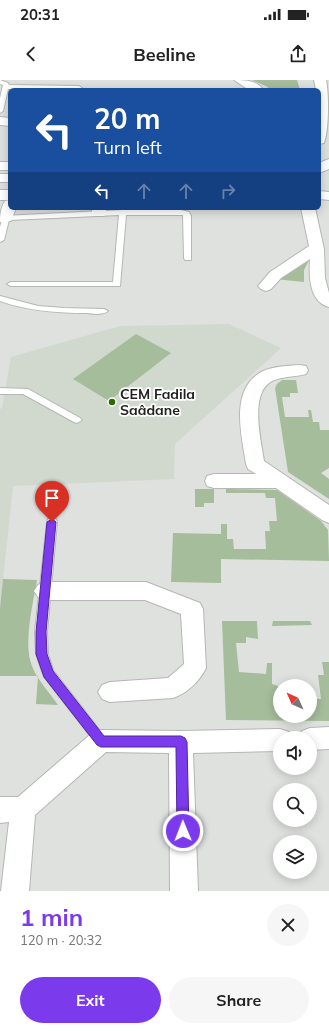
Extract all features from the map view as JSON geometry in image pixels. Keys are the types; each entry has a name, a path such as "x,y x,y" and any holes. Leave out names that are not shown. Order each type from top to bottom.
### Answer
{"main road":[{"path":"320,80 327,106 328,119 323,139"}],"street":[{"path":"239,80 256,88"},
{"path":"3,218 8,208"},
{"path":"299,210 311,224"},
{"path":"308,210 316,248 320,292 329,302"},
{"path":"266,286 274,274 303,258 316,248"},
{"path":"300,370 283,370 266,375 257,384 251,398 249,416 255,464 329,515"},
{"path":"214,481 279,481"},
{"path":"45,591 146,591 192,609 194,668 173,688 110,692"},
{"path":"317,739 329,738"},
{"path":"15,891 12,810 101,741 181,742 273,740"},
{"path":"181,742 184,891"}],"lane":[{"path":"0,82 6,84 0,111"},
{"path":"0,240 3,218 99,210 123,212 181,212 187,216 188,258"},
{"path":"11,284 117,284 123,212"},
{"path":"0,298 8,302 54,311 104,311"},
{"path":"0,391 25,391 77,420"},
{"path":"52,522 41,640 42,654 48,673 101,741"}],"shaded area":[{"name":"CEM Fadila Saâdane","path":"229,324 281,348 175,444 174,479 13,486 0,608 0,409 2,408 11,357 120,326"}],"green space":[{"path":"252,80 297,80 299,88 268,88"},
{"path":"309,260 304,270 304,282 275,279 293,271"},
{"path":"136,334 171,353 109,401 73,379"},
{"path":"282,380 296,380 298,393 290,393 290,397 282,397 285,417 309,417 308,410 311,410 313,422 319,422 320,430 329,430 329,468 321,473 329,479 329,499 288,472 275,388"},
{"path":"195,489 214,489 214,503 204,503 204,507 195,507"},
{"path":"226,489 277,490 321,521 328,530 329,561 221,559 221,583 171,582 173,533 221,534 221,524 227,524 227,539 233,539 234,549 266,549 265,531 270,531 269,521 277,521 275,498 266,498 265,493 226,493"},
{"path":"3,579 37,580 31,612 28,646 29,657 37,676 0,676 0,608"},
{"path":"222,621 257,621 258,639 246,637 246,643 236,643 239,672 266,674 267,663 272,663 273,720 226,720"},
{"path":"273,621 310,621 312,625 272,626"},
{"path":"322,662 329,662 329,721 317,721 317,699 321,699 318,675 324,675"},
{"path":"38,678 44,686 58,705 36,704"}],"place":[{"name":"CEM Fadila Saâdane","path":"112,402"}],"route":[{"path":"52,522 41,632 42,654 48,673 101,741 181,742 183,831"}]}
